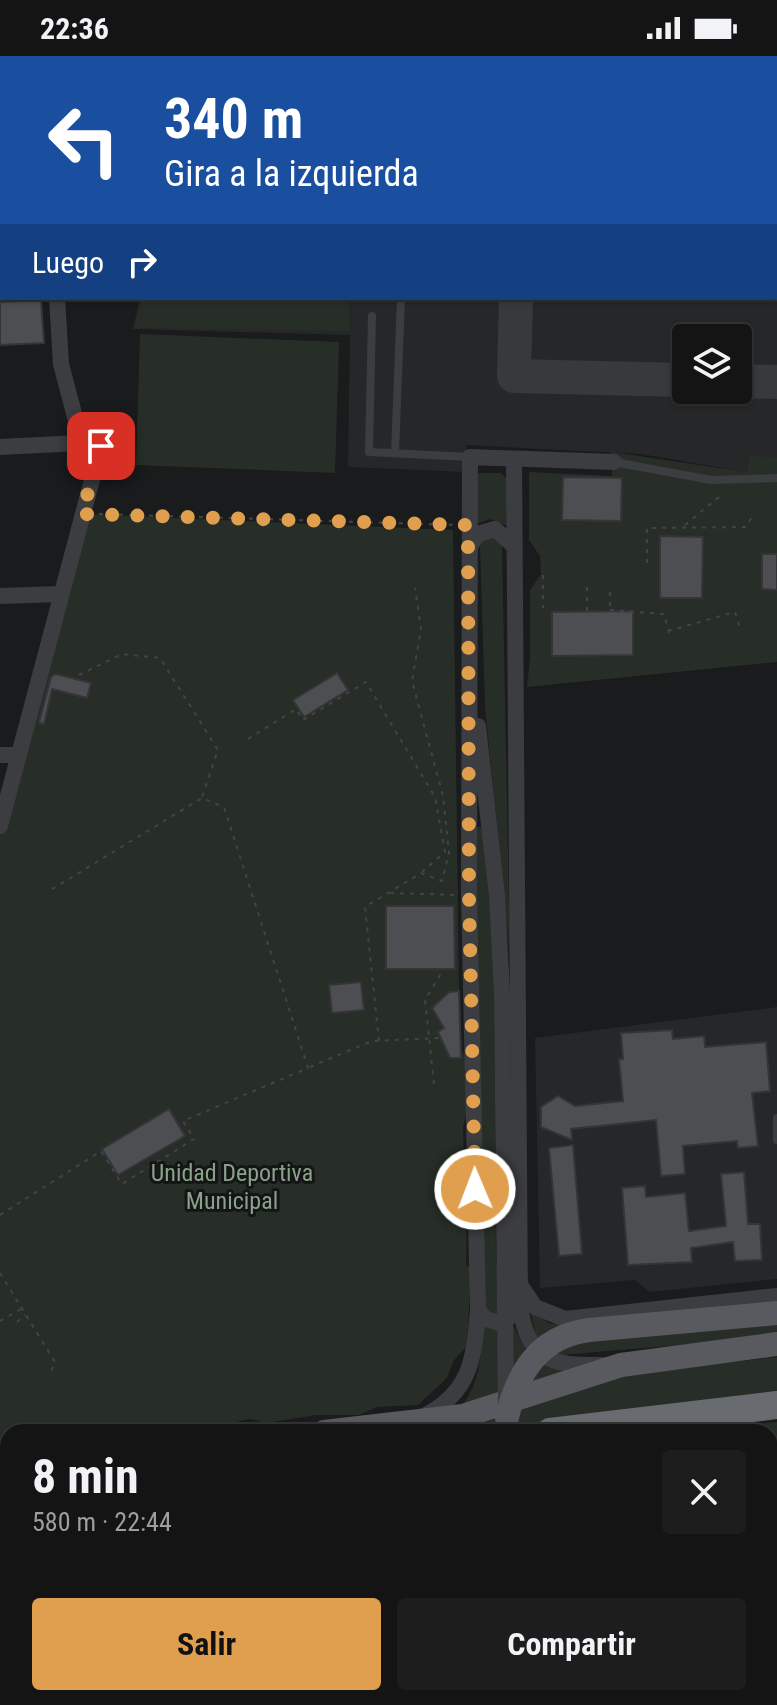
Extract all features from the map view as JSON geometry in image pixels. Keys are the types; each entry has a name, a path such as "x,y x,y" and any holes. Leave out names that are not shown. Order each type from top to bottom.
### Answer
{"highway":[{"path":"617,1424 777,1405"}],"main road":[{"path":"508,1424 524,1370 540,1351 562,1336 589,1330 777,1313"},
{"path":"400,1424 463,1416 621,1365 777,1344"}],"street":[{"path":"57,300 61,364 82,444"},
{"path":"0,447 101,444 19,755 7,773 0,826"},
{"path":"409,1423 427,1415 461,1386 474,1359 478,1310 469,895 470,457 614,462"},
{"path":"514,459 520,1305 529,1341 547,1359 580,1365 621,1365"},
{"path":"469,548 478,534 495,529 514,546"},
{"path":"0,596 60,594"},
{"path":"469,649 497,896 502,993 508,1424"},
{"path":"0,755 19,755"},
{"path":"518,1281 535,1307 565,1319 777,1296"},
{"path":"478,1310 486,1319 499,1323 513,1317 520,1305"}],"lane":[{"path":"395,453 401,300"},
{"path":"372,316 369,452 470,457"},
{"path":"614,462 711,480 777,478"},
{"path":"777,1118 777,1140"}],"path":[{"path":"683,527 724,493"},
{"path":"82,514 468,525"},
{"path":"647,563 647,528 746,527 753,515"},
{"path":"543,575 543,608"},
{"path":"587,584 587,611"},
{"path":"415,588 421,629 412,681 443,796 449,853 442,881 421,873"},
{"path":"610,592 610,610 664,614 668,632 735,612 739,625"},
{"path":"49,891 202,798 218,750 160,658 122,654 79,675"},
{"path":"248,739 296,709 303,720 366,682 435,797 445,852 421,873 365,907 379,1041"},
{"path":"202,798 224,807 308,1068"},
{"path":"387,893 469,895"},
{"path":"434,1084 425,1000 442,972"},
{"path":"0,1215 101,1151 122,1184 194,1139 183,1121 379,1041 441,1038"},
{"path":"0,1273 55,1362 50,1375"},
{"path":"0,1321 22,1308"},
{"path":"17,1322 25,1314"}],"shaded area":[{"path":"140,300 777,300 777,457 749,457 747,472 641,454 466,445 466,472 348,467 350,335 133,329"},
{"path":"777,1007 777,1279 650,1292 635,1280 540,1288 535,1038"}],"green space":[{"path":"141,300 349,300 349,331 135,328"},
{"path":"140,334 339,342 335,473 136,465"},
{"path":"611,452 747,472 749,456 777,457 777,662 527,687 530,590 541,574 540,556 529,540 529,472 612,476"},
{"path":"478,473 501,473 507,479 508,526 490,519 474,525"},
{"name":"Unidad Deportiva Municipal","path":"83,514 453,530 459,991 461,1050 466,1056 469,1102 463,1127 464,1156 468,1157 466,1265 471,1268 467,1346 454,1360 447,1378 418,1405 377,1407 359,1415 316,1415 266,1423 250,1419 226,1424 0,1424 0,829"},
{"path":"492,536 502,546 510,957 485,706 480,546 482,541"},
{"path":"476,827 486,827 494,958 496,1263 506,1274 499,1315 490,1314 482,1300"},
{"path":"530,1310 549,1323 561,1325 777,1319 777,1337 560,1355 538,1344"},
{"path":"513,1325 528,1355 572,1371 459,1409 475,1381 483,1326 494,1330"},
{"path":"777,1357 777,1402 548,1424 473,1424 614,1375"}],"building":[{"path":"41,300 44,343 0,345 0,302"},
{"path":"563,477 622,478 621,521 562,520"},
{"path":"660,536 703,537 702,598 660,598"},
{"path":"762,554 777,554 777,590 762,589"},
{"path":"633,611 633,655 552,656 552,612"},
{"path":"337,673 348,690 304,717 293,700"},
{"path":"56,674 91,683 87,698 52,689 44,724 39,723 51,677"},
{"path":"386,906 454,906 455,969 386,969"},
{"path":"361,982 364,1010 332,1013 329,985"},
{"path":"459,991 461,1058 450,1058 438,1032 444,1028 432,1008 449,992"},
{"path":"672,1030 673,1039 704,1036 705,1047 766,1042 770,1091 752,1093 758,1146 738,1148 737,1141 683,1146 685,1174 661,1176 656,1120 571,1129 572,1140 541,1127 541,1107 558,1096 575,1106 623,1101 619,1059 623,1059 621,1033"},
{"path":"169,1109 185,1136 118,1175 102,1149"},
{"path":"573,1145 582,1254 559,1256 549,1148"},
{"path":"744,1172 748,1224 760,1224 762,1260 735,1261 733,1242 691,1248 692,1262 628,1265 622,1188 645,1186 646,1197 685,1193 689,1231 726,1226 721,1174"}],"taxiway":[{"path":"516,300 514,376 672,380"},
{"path":"752,381 777,382"}],"route":[{"path":"101,446 82,514 468,525 469,895 475,1189"}]}
